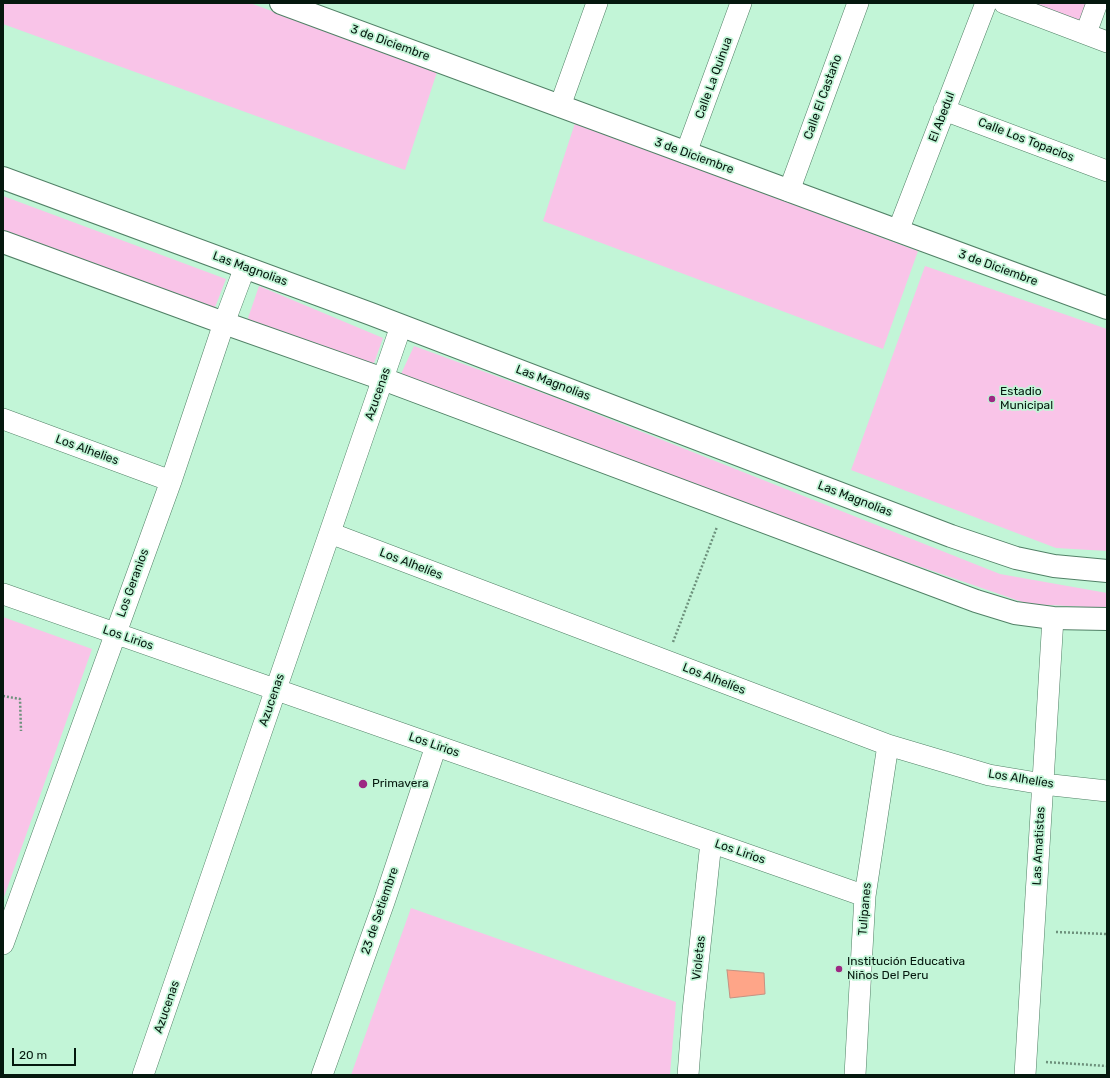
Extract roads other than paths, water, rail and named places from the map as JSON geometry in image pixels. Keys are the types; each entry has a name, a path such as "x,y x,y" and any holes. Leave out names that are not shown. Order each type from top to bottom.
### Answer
{"street":[{"name":"3 de Diciembre","path":"281,3 1107,308"},
{"path":"560,106 597,3"},
{"name":"Calle La Quinua","path":"686,153 741,3"},
{"name":"Calle El Castaño","path":"788,191 858,3"},
{"name":"El Abedul","path":"898,231 986,3"},
{"path":"1004,3 1107,42"},
{"path":"1086,33 1097,3"},
{"name":"Calle Los Topacios","path":"944,110 1107,171"},
{"name":"Las Magnolias","path":"3,178 402,326 951,536 1016,558 1054,566 1107,571"},
{"path":"3,242 224,323 383,379 976,601 1015,613 1053,618 1107,619"},
{"name":"Los Geranios","path":"3,944 171,481 224,323 245,267"},
{"name":"Azucenas","path":"143,1075 402,326"},
{"name":"Los Alhelies","path":"3,419 171,481"},
{"name":"Los Alhelíes","path":"330,533 888,745 989,775 1043,784 1107,791"},
{"name":"Los Lirios","path":"3,594 865,896"},
{"name":"Las Amatistas","path":"1026,1068 1053,618"},
{"name":"Tulipanes","path":"855,1075 865,896 888,745"},
{"name":"23 de Setiembre","path":"322,1075 384,902 436,746"},
{"name":"Violetas","path":"688,1075 693,1011 711,842"}],"place":[{"name":"Estadio Municipal","path":"992,399"},
{"name":"Primavera","path":"363,784"},
{"name":"Institución Educativa Niños Del Peru","path":"839,969"}]}
